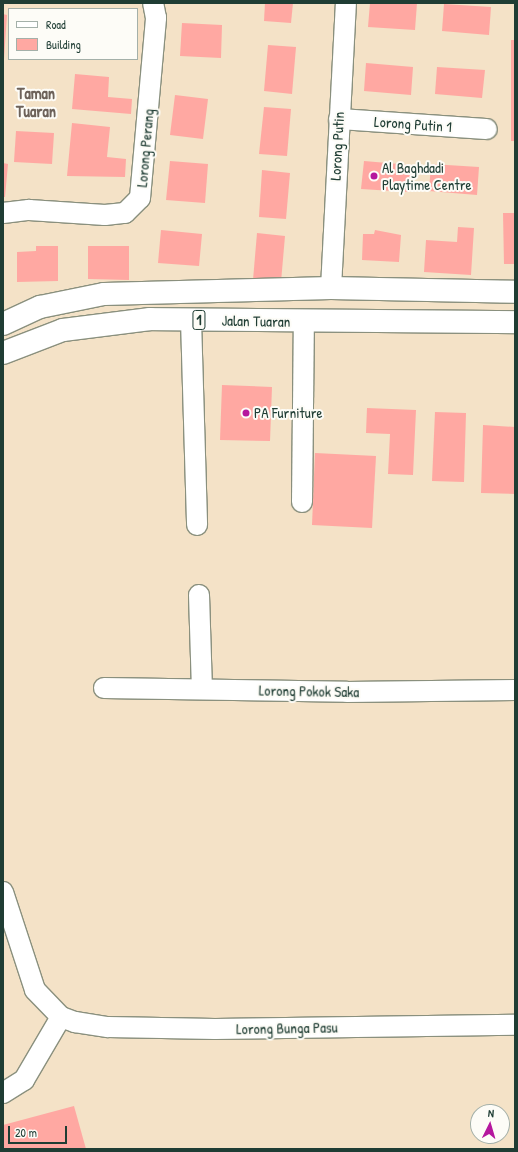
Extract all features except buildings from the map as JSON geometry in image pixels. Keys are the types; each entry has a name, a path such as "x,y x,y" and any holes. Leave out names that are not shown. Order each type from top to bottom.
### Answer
{"main road":[{"name":"Jalan Tuaran","path":"3,324 40,307 104,294 331,288 515,292"},
{"name":"Jalan Tuaran","path":"3,353 63,330 150,319 304,322 515,322"}],"street":[{"name":"Lorong Perang","path":"3,213 29,210 105,215 125,212 140,198 156,18 153,3"},
{"name":"Lorong Putin","path":"331,288 346,3"},
{"name":"Lorong Putin 1","path":"339,119 487,130"},
{"path":"191,320 197,525"},
{"path":"302,502 304,322"},
{"path":"199,595 202,689"},
{"name":"Lorong Pokok Saka","path":"104,688 515,690"},
{"path":"3,892 35,990 61,1017 24,1080 3,1093"},
{"name":"Lorong Bunga Pasu","path":"61,1017 108,1027 215,1029 515,1025"}],"place":[{"name":"Al Baghdadi Playtime Centre","path":"374,176"},
{"name":"PA Furniture","path":"246,413"}],"district":[{"name":"Taman Tuaran","path":"36,102"}]}
